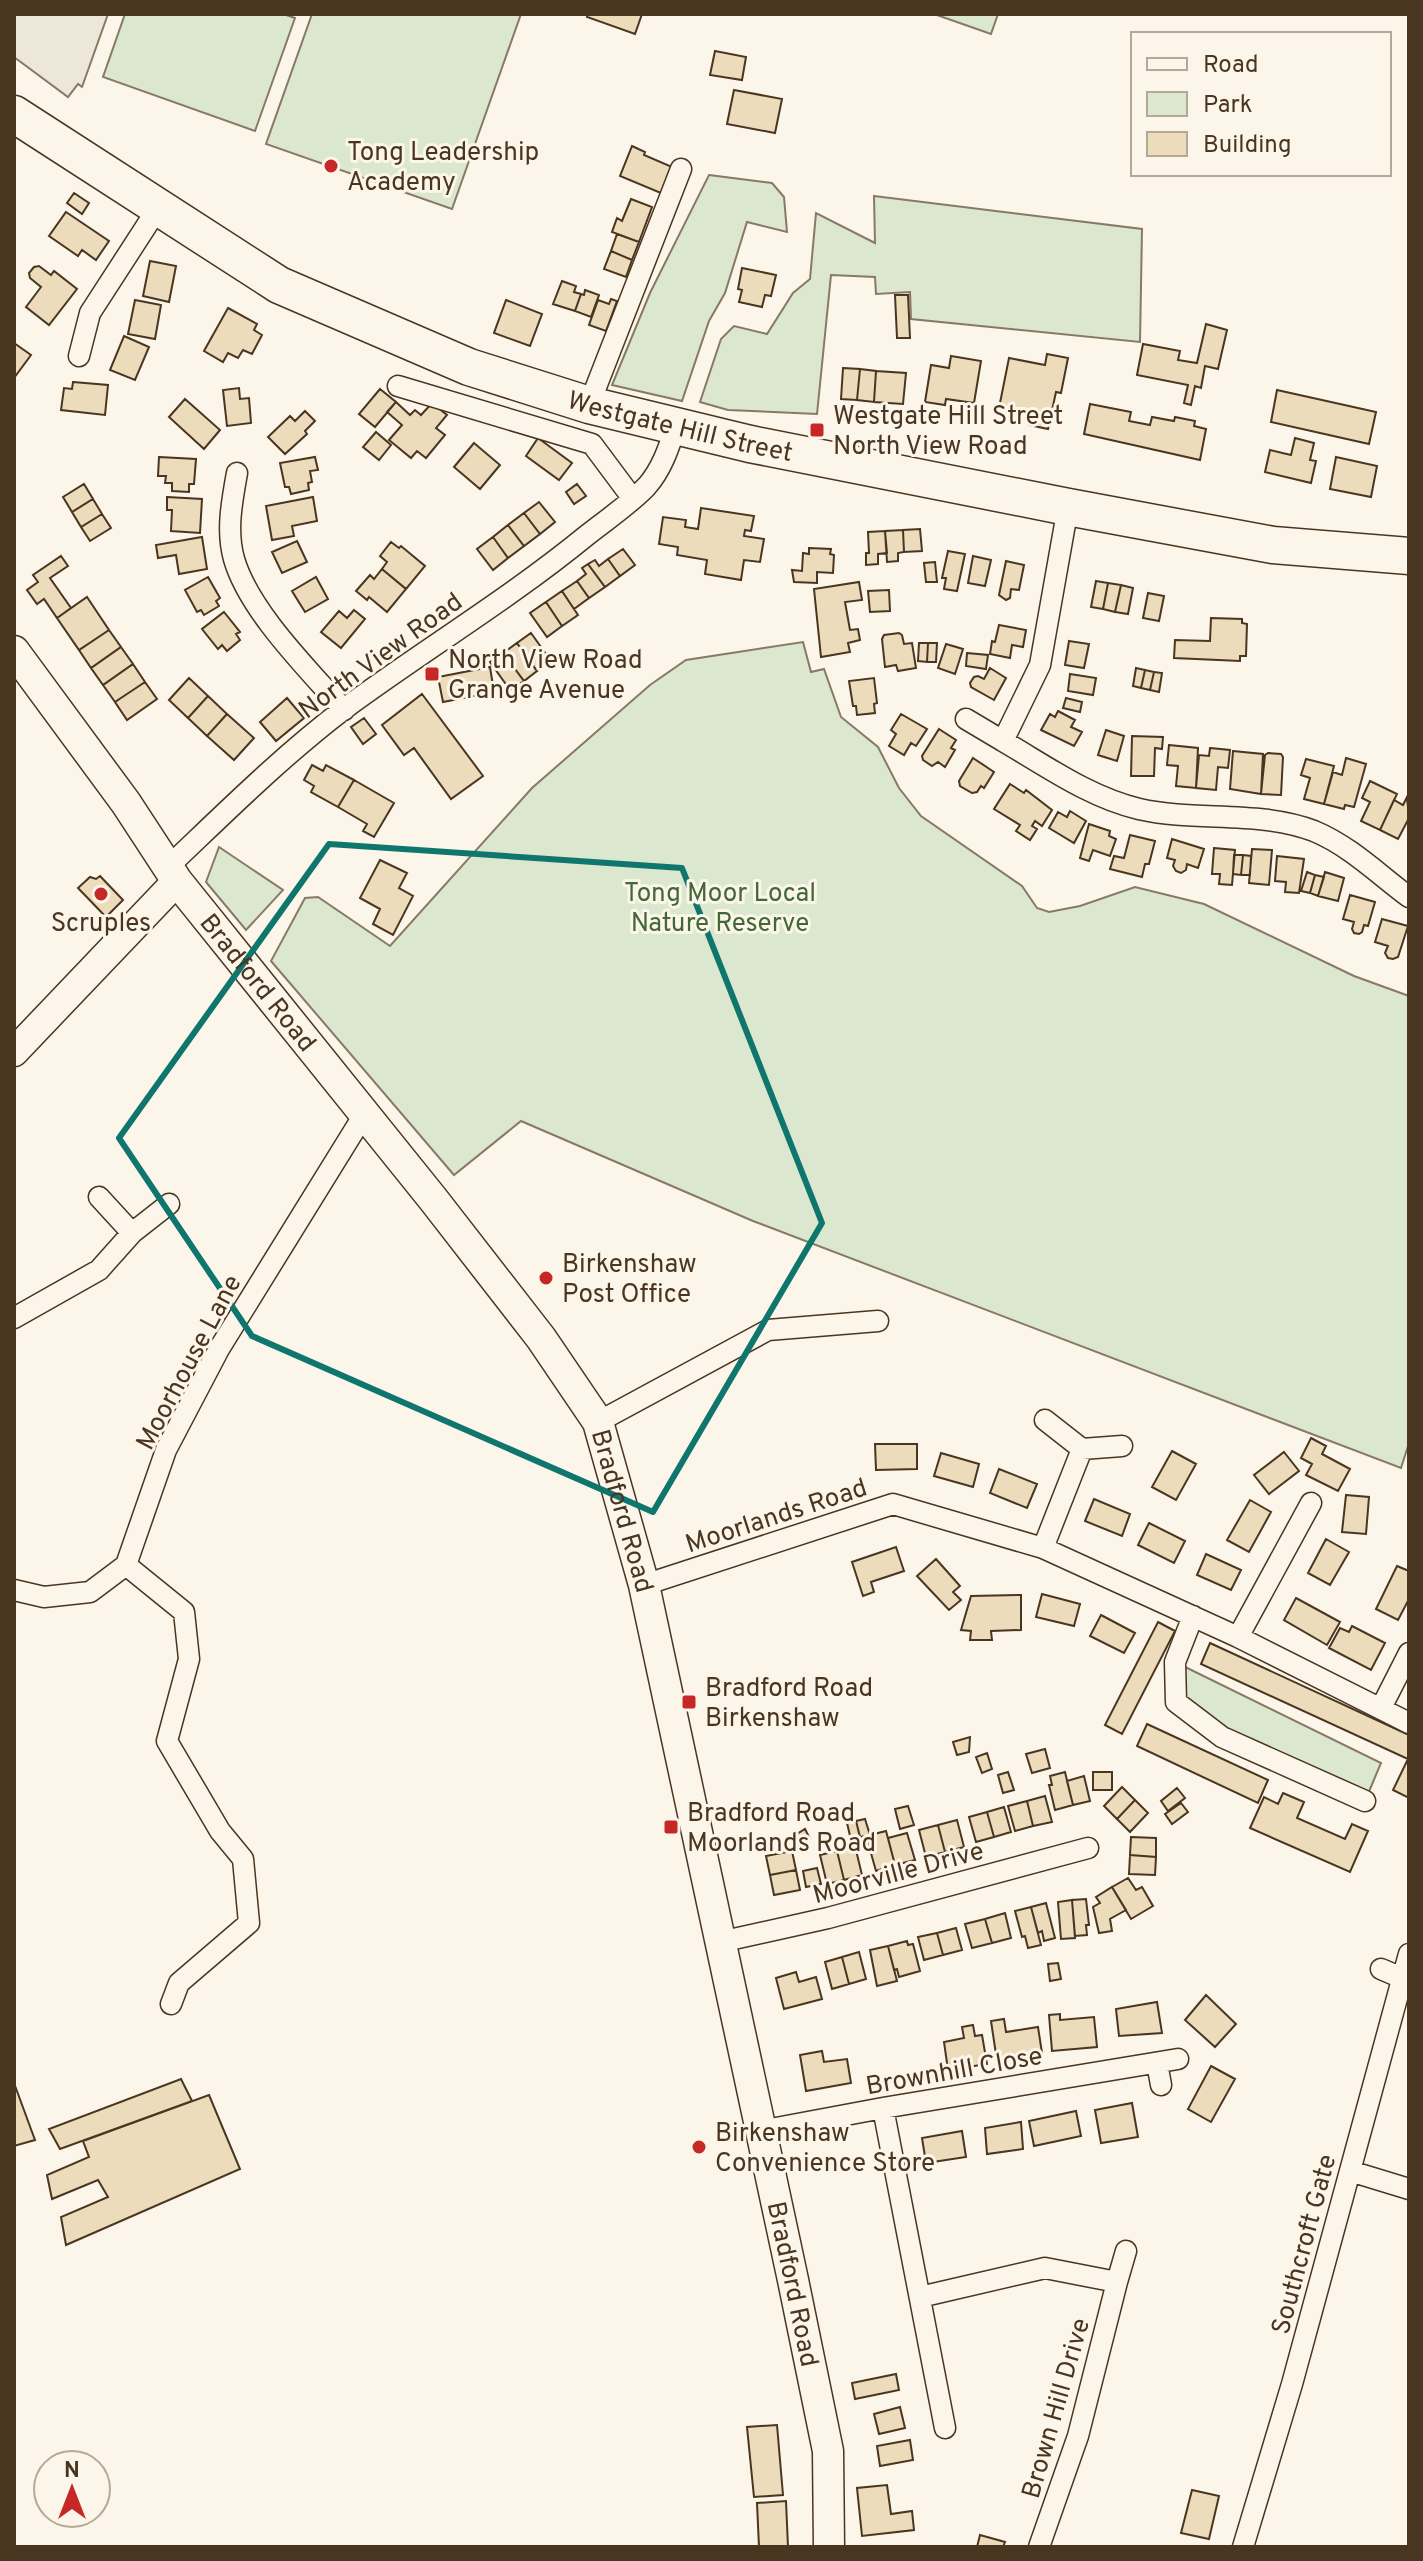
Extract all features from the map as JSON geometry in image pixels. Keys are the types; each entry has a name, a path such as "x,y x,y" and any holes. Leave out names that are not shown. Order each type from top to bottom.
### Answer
{"highway":[{"name":"Westgate Hill Street","path":"14,114 279,285 469,367 589,405 750,444 1273,545 1409,556"}],"main road":[{"name":"Bradford Road","path":"14,651 126,803 173,874 541,1338 598,1422 644,1585 828,2451 829,2547"}],"street":[{"path":"589,405 681,169"},
{"path":"79,356 90,313 158,208"},
{"path":"398,386 592,444 633,499"},
{"name":"North View Road","path":"173,874 279,762 344,710 546,569 633,499 657,471 676,426"},
{"path":"237,473 230,533 233,558 241,579 277,632 344,710"},
{"path":"1003,741 1040,665 1068,507"},
{"path":"966,719 1098,795 1138,809 1274,822 1314,832 1349,849 1409,897"},
{"path":"14,1052 173,874"},
{"name":"Moorhouse Lane","path":"126,1565 166,1450 219,1349 365,1113"},
{"path":"99,1197 132,1233"},
{"path":"14,1318 99,1270 132,1233 169,1204"},
{"path":"598,1422 768,1330 878,1321"},
{"path":"1045,1420 1082,1449 1122,1446"},
{"path":"1043,1548 1082,1449"},
{"path":"1238,1637 1311,1503"},
{"name":"Moorlands Road","path":"644,1585 893,1504 1043,1548 1238,1637 1409,1723"},
{"path":"14,1590 44,1597 90,1592 126,1565 184,1612 189,1659 167,1741 220,1831 243,1859 249,1923 179,1983 171,2004"},
{"path":"1193,1616 1175,1662 1176,1702 1222,1737 1365,1801"},
{"path":"1381,1708 1409,1653"},
{"name":"Moorville Drive","path":"720,1942 828,1918 1088,1848"},
{"name":"Southcroft Gate","path":"1243,2547 1292,2384 1409,1954"},
{"path":"1381,1969 1402,1978"},
{"name":"Brownhill Close","path":"760,2131 1178,2059"},
{"path":"1157,2063 1161,2085"},
{"path":"883,2108 920,2297 951,2403 945,2428"},
{"path":"1350,2171 1409,2189"},
{"name":"Brown Hill Drive","path":"1039,2547 1078,2436 1126,2251"},
{"path":"920,2297 1045,2268 1117,2282"}],"highlighted area":[{"path":"329,844 682,868 822,1223 653,1512 252,1336 119,1138"}],"green space":[{"path":"125,14 283,14 295,18 255,131 103,77"},
{"path":"312,14 521,14 452,209 266,144"},
{"path":"934,14 998,14 991,34"},
{"path":"709,175 772,183 784,197 787,232 747,222 725,293 709,321 682,401 612,385 650,293"},
{"path":"874,196 1142,229 1140,342 911,319 910,292 876,294 875,277 831,275 817,414 728,410 700,402 721,339 734,326 767,334 793,293 810,279 816,213 875,243"},
{"name":"Tong Moor Local Nature Reserve","path":"803,642 811,672 824,669 841,717 878,747 899,788 921,816 1022,886 1037,908 1049,912 1080,906 1135,887 1204,904 1354,976 1409,996 1409,1443 1401,1468 753,1221 521,1121 454,1175 271,961 305,898 318,897 390,946 532,788 650,685 686,660"},
{"path":"219,847 283,890 246,930 206,882"},
{"path":"1175,1662 1381,1763 1365,1801 1176,1702"}],"shaded area":[{"path":"14,14 108,14 82,87 78,84 68,97 14,57"}],"building":[{"path":"588,14 642,14 635,34 587,17"},
{"path":"715,51 746,57 742,80 710,75"},
{"path":"734,90 782,99 775,133 727,124"},
{"path":"632,146 645,152 644,155 679,170 668,196 620,176"},
{"path":"74,193 89,203 82,214 67,203"},
{"path":"631,199 652,207 639,242 612,232 617,218 622,221"},
{"path":"66,212 109,241 96,260 82,250 78,256 49,236"},
{"path":"617,234 639,242 632,260 611,251"},
{"path":"611,251 632,260 626,277 604,269"},
{"path":"150,261 176,266 169,302 143,296"},
{"path":"39,266 51,275 54,271 77,289 49,325 26,307 41,287 30,278 29,273"},
{"path":"742,268 776,275 771,296 765,295 762,307 739,302"},
{"path":"562,281 576,286 574,292 581,294 575,311 553,304"},
{"path":"585,290 599,295 591,317 575,311"},
{"path":"895,295 908,295 910,338 897,338"},
{"path":"611,299 617,301 606,331 589,325 598,300 609,304"},
{"path":"135,300 161,305 155,339 128,334"},
{"path":"506,300 542,314 530,346 494,333"},
{"path":"228,308 257,324 254,330 262,335 252,354 243,350 238,358 228,353 223,362 204,351"},
{"path":"1206,324 1227,330 1218,369 1205,366 1201,388 1195,386 1191,405 1184,403 1188,385 1137,375 1143,344 1180,351 1178,360 1197,363"},
{"path":"124,336 149,347 135,380 110,370"},
{"path":"14,343 31,355 14,378"},
{"path":"1047,354 1068,358 1061,393 1056,392 1048,429 1029,425 1031,415 999,408 1009,358 1045,365"},
{"path":"951,356 981,361 974,403 946,399 945,405 925,402 931,365 949,368"},
{"path":"843,368 860,369 857,400 841,399"},
{"path":"860,369 876,371 874,402 857,400"},
{"path":"876,371 906,373 903,404 874,402"},
{"path":"73,382 108,385 105,415 61,410 64,388 72,389"},
{"path":"239,388 240,399 249,398 251,423 227,426 223,390"},
{"path":"380,389 396,402 375,427 359,414"},
{"path":"1277,390 1376,412 1369,444 1271,422"},
{"path":"185,399 220,430 204,449 169,417"},
{"path":"396,402 410,415 415,410 421,415 432,403 447,415 436,428 445,435 426,458 417,451 411,458 389,440 402,425 387,412"},
{"path":"1090,404 1131,412 1129,421 1150,425 1152,417 1195,421 1194,426 1206,429 1200,460 1084,434"},
{"path":"305,411 315,421 305,431 307,434 285,454 268,437 290,416 295,421"},
{"path":"376,432 391,445 379,460 363,447"},
{"path":"538,438 572,463 559,480 526,456"},
{"path":"1295,438 1314,443 1310,460 1316,461 1311,483 1265,472 1270,450 1291,455"},
{"path":"474,443 500,465 480,489 454,467"},
{"path":"159,457 196,459 194,484 189,484 189,492 172,491 172,483 165,483 166,476 158,476"},
{"path":"315,457 318,470 310,471 312,482 308,483 309,490 291,494 289,487 285,487 280,463"},
{"path":"1336,457 1377,466 1371,497 1330,489"},
{"path":"84,484 93,499 72,512 63,497"},
{"path":"577,484 586,496 574,504 566,492"},
{"path":"167,497 202,499 200,533 171,531 172,510 167,510"},
{"path":"313,497 317,521 292,526 294,536 272,540 266,506"},
{"path":"93,499 102,514 81,527 72,512"},
{"path":"539,502 555,522 540,534 524,513"},
{"path":"701,508 754,516 751,531 745,530 744,536 764,539 760,562 744,560 741,580 705,574 707,560 677,555 678,547 659,544 663,517 686,520 685,527 698,529"},
{"path":"524,513 540,534 524,546 508,525"},
{"path":"102,514 111,528 90,541 81,527"},
{"path":"508,525 524,546 508,558 493,537"},
{"path":"920,529 922,551 904,552 903,530"},
{"path":"903,530 904,552 898,553 898,561 887,562 885,531"},
{"path":"885,531 887,553 878,554 878,564 866,565 868,532"},
{"path":"202,537 207,569 179,574 176,555 158,558 156,545"},
{"path":"493,537 508,558 493,570 477,549"},
{"path":"297,541 307,562 282,573 272,552"},
{"path":"391,542 399,548 401,546 425,566 406,589 382,569 387,562 380,556"},
{"path":"809,548 831,549 830,554 834,555 833,573 817,572 817,583 794,582 792,570 802,571 803,553 809,554"},
{"path":"623,549 635,565 620,576 608,559"},
{"path":"948,551 965,554 957,591 944,589 946,578 942,578"},
{"path":"61,556 68,566 50,578 71,608 57,618 44,599 37,604 27,590 38,582 33,575"},
{"path":"973,556 991,560 985,586 968,583"},
{"path":"608,559 620,576 605,587 588,564 595,560 599,566"},
{"path":"1006,561 1024,565 1019,590 1011,589 1010,598 1006,600 999,595"},
{"path":"935,562 937,582 926,582 924,563"},
{"path":"588,564 605,587 589,598 577,581 586,574 582,568"},
{"path":"382,569 406,589 387,612 356,591 370,575 374,579"},
{"path":"208,577 220,598 216,601 219,606 204,615 201,610 197,612 185,590"},
{"path":"316,577 328,599 305,612 292,591"},
{"path":"577,581 589,598 574,609 562,591"},
{"path":"1096,581 1108,583 1103,609 1091,607"},
{"path":"859,582 862,600 845,602 850,630 858,629 860,640 848,643 850,652 821,657 814,589"},
{"path":"1108,583 1121,585 1115,612 1103,609"},
{"path":"1121,585 1133,588 1128,614 1115,612"},
{"path":"889,590 890,611 870,612 868,591"},
{"path":"562,591 578,615 562,626 546,602"},
{"path":"1148,593 1164,596 1159,621 1143,618"},
{"path":"87,597 109,630 79,650 57,618"},
{"path":"546,602 562,626 547,637 530,613"},
{"path":"354,610 365,619 341,648 321,632 339,611 347,618"},
{"path":"224,612 240,632 236,634 240,640 227,651 222,645 218,649 202,629"},
{"path":"1211,618 1242,619 1242,623 1247,624 1246,656 1240,656 1240,661 1174,658 1175,640 1210,641"},
{"path":"999,625 1026,630 1023,647 1012,645 1010,658 990,654"},
{"path":"109,630 121,647 91,668 79,650"},
{"path":"531,633 551,661 537,671 517,643"},
{"path":"899,633 904,644 912,643 916,668 898,671 896,665 885,667 882,639 884,635"},
{"path":"1069,641 1089,644 1084,668 1065,665"},
{"path":"517,643 537,671 524,681 503,653"},
{"path":"919,643 928,643 927,662 918,661"},
{"path":"928,643 937,643 936,662 927,662"},
{"path":"946,644 963,649 955,674 938,668"},
{"path":"121,647 133,664 103,685 91,668"},
{"path":"503,653 524,681 510,690 490,662"},
{"path":"967,653 988,655 986,669 966,666"},
{"path":"133,664 145,682 115,702 103,685"},
{"path":"490,667 494,692 443,702 438,677"},
{"path":"990,668 1006,678 994,700 971,687 970,683 974,677 984,679"},
{"path":"1136,668 1145,670 1141,688 1133,686"},
{"path":"1145,670 1154,672 1150,690 1141,688"},
{"path":"1154,672 1162,673 1159,692 1150,690"},
{"path":"1070,674 1096,678 1093,695 1068,691"},
{"path":"189,678 208,696 188,718 169,700"},
{"path":"874,678 875,713 857,715 849,681"},
{"path":"145,682 157,699 127,720 115,702"},
{"path":"422,694 483,776 451,799 414,748 404,755 382,725"},
{"path":"208,696 227,714 207,736 188,718"},
{"path":"287,698 304,718 276,741 260,722"},
{"path":"1066,698 1082,702 1080,712 1063,708"},
{"path":"1058,711 1075,720 1071,727 1082,732 1074,746 1041,730 1050,714 1055,717"},
{"path":"227,714 254,738 234,760 207,736"},
{"path":"901,714 927,729 916,746 911,743 904,755 889,746 896,734 891,730"},
{"path":"364,718 376,734 363,744 351,727"},
{"path":"939,729 956,740 951,748 955,750 945,767 938,762 932,766 922,756"},
{"path":"1106,730 1124,736 1117,761 1098,755"},
{"path":"1132,736 1163,737 1162,749 1155,748 1154,776 1131,776"},
{"path":"1169,745 1198,748 1196,788 1176,786 1178,766 1167,765"},
{"path":"1210,748 1230,750 1228,768 1218,767 1216,790 1196,788 1199,755 1209,756"},
{"path":"1233,751 1263,754 1261,794 1230,789"},
{"path":"1265,755 1283,757 1281,795 1261,794"},
{"path":"973,758 994,772 984,788 981,786 972,793 960,786 959,781"},
{"path":"1346,758 1366,764 1354,807 1345,805 1344,809 1324,804 1333,772 1342,775"},
{"path":"1306,759 1334,766 1324,804 1304,799 1310,778 1301,775"},
{"path":"312,765 323,771 326,765 354,780 338,807 311,792 314,786 304,780"},
{"path":"354,780 394,803 374,837 363,831 367,824 338,807"},
{"path":"1370,781 1397,794 1380,830 1361,821 1370,802 1362,798"},
{"path":"1010,784 1024,793 1026,790 1052,810 1042,826 1035,821 1032,826 1037,829 1030,840 1016,831 1020,825 994,809"},
{"path":"1407,797 1409,818 1398,839 1380,830 1394,800 1403,805"},
{"path":"1070,811 1086,821 1074,843 1049,828 1058,812 1067,817"},
{"path":"1089,824 1110,831 1109,836 1116,839 1110,856 1093,850 1089,861 1080,858"},
{"path":"1130,835 1155,841 1142,877 1110,869 1114,856 1124,858"},
{"path":"1172,839 1204,849 1198,868 1187,864 1186,870 1181,873 1176,871 1173,866 1175,860 1167,858"},
{"path":"1214,848 1235,850 1232,885 1219,884 1220,874 1212,874"},
{"path":"1252,849 1272,850 1269,885 1249,883"},
{"path":"1234,855 1243,855 1241,875 1233,874"},
{"path":"1243,855 1251,856 1250,875 1241,875"},
{"path":"1277,856 1304,859 1299,893 1285,892 1286,882 1275,881"},
{"path":"380,860 407,873 399,888 413,896 393,935 373,924 380,909 360,898"},
{"path":"1307,872 1315,875 1310,893 1301,891"},
{"path":"1325,872 1344,878 1338,901 1318,896"},
{"path":"1315,875 1324,877 1318,896 1310,893"},
{"name":"Scruples","path":"100,876 123,900 106,917 78,888 90,877 96,879"},
{"path":"1350,895 1375,902 1368,926 1364,925 1359,934 1352,929 1354,922 1343,919"},
{"path":"1382,919 1408,926 1398,957 1393,959 1385,953 1388,946 1375,942"},
{"path":"1311,1438 1326,1446 1322,1454 1350,1469 1338,1491 1306,1475 1312,1464 1301,1458"},
{"path":"875,1444 917,1444 917,1469 876,1470"},
{"path":"1172,1451 1196,1464 1176,1500 1152,1487"},
{"path":"1284,1452 1299,1471 1269,1494 1254,1475"},
{"path":"941,1453 979,1464 973,1487 934,1476"},
{"path":"999,1469 1037,1484 1027,1508 990,1493"},
{"path":"1346,1495 1369,1497 1366,1534 1342,1532"},
{"path":"1094,1499 1130,1514 1122,1536 1085,1521"},
{"path":"1250,1500 1271,1512 1249,1552 1227,1540"},
{"path":"1149,1523 1185,1541 1174,1563 1138,1545"},
{"path":"1326,1539 1349,1552 1330,1585 1308,1573"},
{"path":"896,1547 904,1571 871,1582 874,1592 863,1596 852,1562"},
{"path":"1206,1554 1241,1570 1231,1590 1197,1575"},
{"path":"936,1559 960,1586 953,1592 961,1600 949,1610 917,1576"},
{"path":"1397,1566 1409,1571 1409,1599 1398,1620 1376,1609"},
{"path":"1042,1594 1080,1604 1074,1626 1036,1617"},
{"path":"1021,1595 1021,1630 991,1631 992,1640 970,1640 971,1631 961,1630 971,1596"},
{"path":"1296,1598 1340,1622 1327,1645 1284,1620"},
{"path":"1101,1615 1135,1633 1124,1653 1090,1636"},
{"path":"1158,1622 1175,1631 1122,1734 1105,1725"},
{"path":"1352,1626 1385,1643 1371,1670 1329,1648 1340,1628 1349,1632"},
{"path":"1210,1643 1409,1735 1409,1798 1393,1790 1408,1759 1201,1664"},
{"path":"1147,1724 1268,1780 1258,1803 1137,1746"},
{"path":"970,1737 969,1752 957,1755 953,1742"},
{"path":"1045,1749 1050,1768 1032,1773 1026,1754"},
{"path":"987,1753 992,1769 982,1773 976,1757"},
{"path":"1008,1772 1014,1790 1003,1793 998,1775"},
{"path":"1065,1772 1073,1805 1055,1810 1050,1776"},
{"path":"1093,1772 1112,1772 1112,1790 1093,1790"},
{"path":"1084,1776 1090,1801 1073,1805 1067,1781"},
{"path":"1122,1787 1135,1800 1117,1819 1104,1806"},
{"path":"1177,1788 1185,1798 1168,1811 1161,1801"},
{"path":"1283,1793 1304,1802 1297,1818 1345,1839 1352,1824 1368,1831 1350,1872 1250,1828 1264,1797 1278,1804"},
{"path":"1045,1796 1052,1822 1033,1826 1027,1801"},
{"path":"1135,1800 1148,1813 1130,1832 1117,1819"},
{"path":"1027,1801 1033,1826 1015,1831 1008,1806"},
{"path":"1181,1803 1188,1812 1172,1824 1165,1814"},
{"path":"908,1806 914,1825 900,1829 895,1809"},
{"path":"1004,1807 1011,1832 994,1837 987,1812"},
{"path":"987,1812 994,1837 976,1842 969,1817"},
{"path":"865,1819 870,1835 860,1837 856,1821"},
{"path":"957,1820 964,1847 945,1852 938,1825"},
{"path":"856,1821 860,1837 851,1840 847,1823"},
{"path":"938,1825 945,1852 926,1857 919,1830"},
{"path":"805,1829 810,1839 797,1846 792,1837"},
{"path":"886,1831 895,1865 876,1871 867,1839"},
{"path":"907,1833 915,1860 895,1865 888,1838"},
{"path":"1131,1837 1156,1838 1156,1857 1130,1855"},
{"path":"855,1846 862,1875 844,1880 837,1851"},
{"path":"792,1851 796,1870 770,1875 766,1856"},
{"path":"837,1851 844,1880 827,1884 820,1855"},
{"path":"1130,1855 1156,1857 1155,1875 1129,1874"},
{"path":"817,1868 821,1884 806,1887 803,1871"},
{"path":"796,1870 800,1890 774,1895 770,1875"},
{"path":"1128,1878 1136,1890 1142,1887 1153,1906 1131,1919 1112,1887"},
{"path":"1112,1887 1126,1910 1110,1919 1112,1931 1099,1933 1093,1907 1100,1903 1096,1897"},
{"path":"1086,1899 1087,1935 1075,1936 1072,1900"},
{"path":"1072,1900 1075,1938 1061,1939 1058,1902"},
{"path":"1046,1903 1055,1938 1044,1941 1042,1931 1038,1933 1031,1907"},
{"path":"1031,1907 1041,1945 1028,1948 1015,1911"},
{"path":"1005,1913 1011,1938 992,1943 985,1919"},
{"path":"985,1919 992,1943 972,1948 965,1924"},
{"path":"956,1928 962,1950 943,1955 937,1933"},
{"path":"937,1933 943,1955 924,1960 918,1937"},
{"path":"907,1941 908,1945 913,1944 920,1971 899,1977 888,1946"},
{"path":"888,1946 897,1981 877,1986 870,1950"},
{"path":"859,1952 866,1979 849,1984 842,1957"},
{"path":"842,1957 849,1984 832,1989 825,1962"},
{"path":"1058,1963 1061,1979 1050,1981 1048,1964"},
{"path":"796,1972 799,1982 816,1977 822,1999 784,2009 776,1978"},
{"path":"1206,1995 1236,2024 1215,2047 1185,2020"},
{"path":"1157,2002 1162,2033 1119,2036 1116,2009"},
{"path":"1060,2014 1060,2020 1094,2017 1097,2047 1052,2051 1049,2015"},
{"path":"1004,2019 1006,2032 1038,2027 1042,2053 997,2061 991,2021"},
{"path":"973,2025 975,2036 982,2035 987,2064 948,2070 944,2042 964,2038 962,2027"},
{"path":"822,2051 824,2062 847,2059 851,2083 806,2091 800,2055"},
{"path":"1211,2066 1235,2079 1211,2122 1188,2109"},
{"path":"181,2079 192,2101 60,2149 49,2129"},
{"path":"14,2083 35,2140 14,2146"},
{"path":"209,2095 240,2169 66,2245 61,2217 108,2197 98,2180 52,2199 47,2175 89,2157 83,2141"},
{"path":"1132,2103 1138,2137 1101,2143 1095,2110"},
{"path":"1076,2111 1081,2136 1034,2146 1029,2121"},
{"path":"1021,2122 1023,2149 987,2154 985,2128"},
{"path":"962,2131 966,2157 926,2163 922,2138"},
{"path":"896,2374 899,2390 855,2399 852,2383"},
{"path":"900,2407 905,2428 879,2434 874,2414"},
{"path":"777,2425 783,2495 754,2497 747,2427"},
{"path":"910,2440 913,2460 880,2466 877,2446"},
{"path":"887,2485 891,2514 912,2511 914,2530 862,2536 857,2488"},
{"path":"1192,2490 1219,2496 1209,2539 1181,2533"},
{"path":"786,2501 788,2547 759,2547 757,2503"},
{"path":"980,2535 1005,2542 1003,2547 977,2547"}],"place":[{"name":"Tong Leadership Academy","path":"331,166"},
{"name":"Westgate Hill Street North View Road","path":"817,430"},
{"name":"North View Road Grange Avenue","path":"432,674"},
{"name":"Scruples","path":"101,894"},
{"name":"Birkenshaw Post Office","path":"546,1278"},
{"name":"Bradford Road Birkenshaw","path":"689,1702"},
{"name":"Bradford Road Moorlands Road","path":"671,1827"},
{"name":"Birkenshaw Convenience Store","path":"699,2147"}]}
